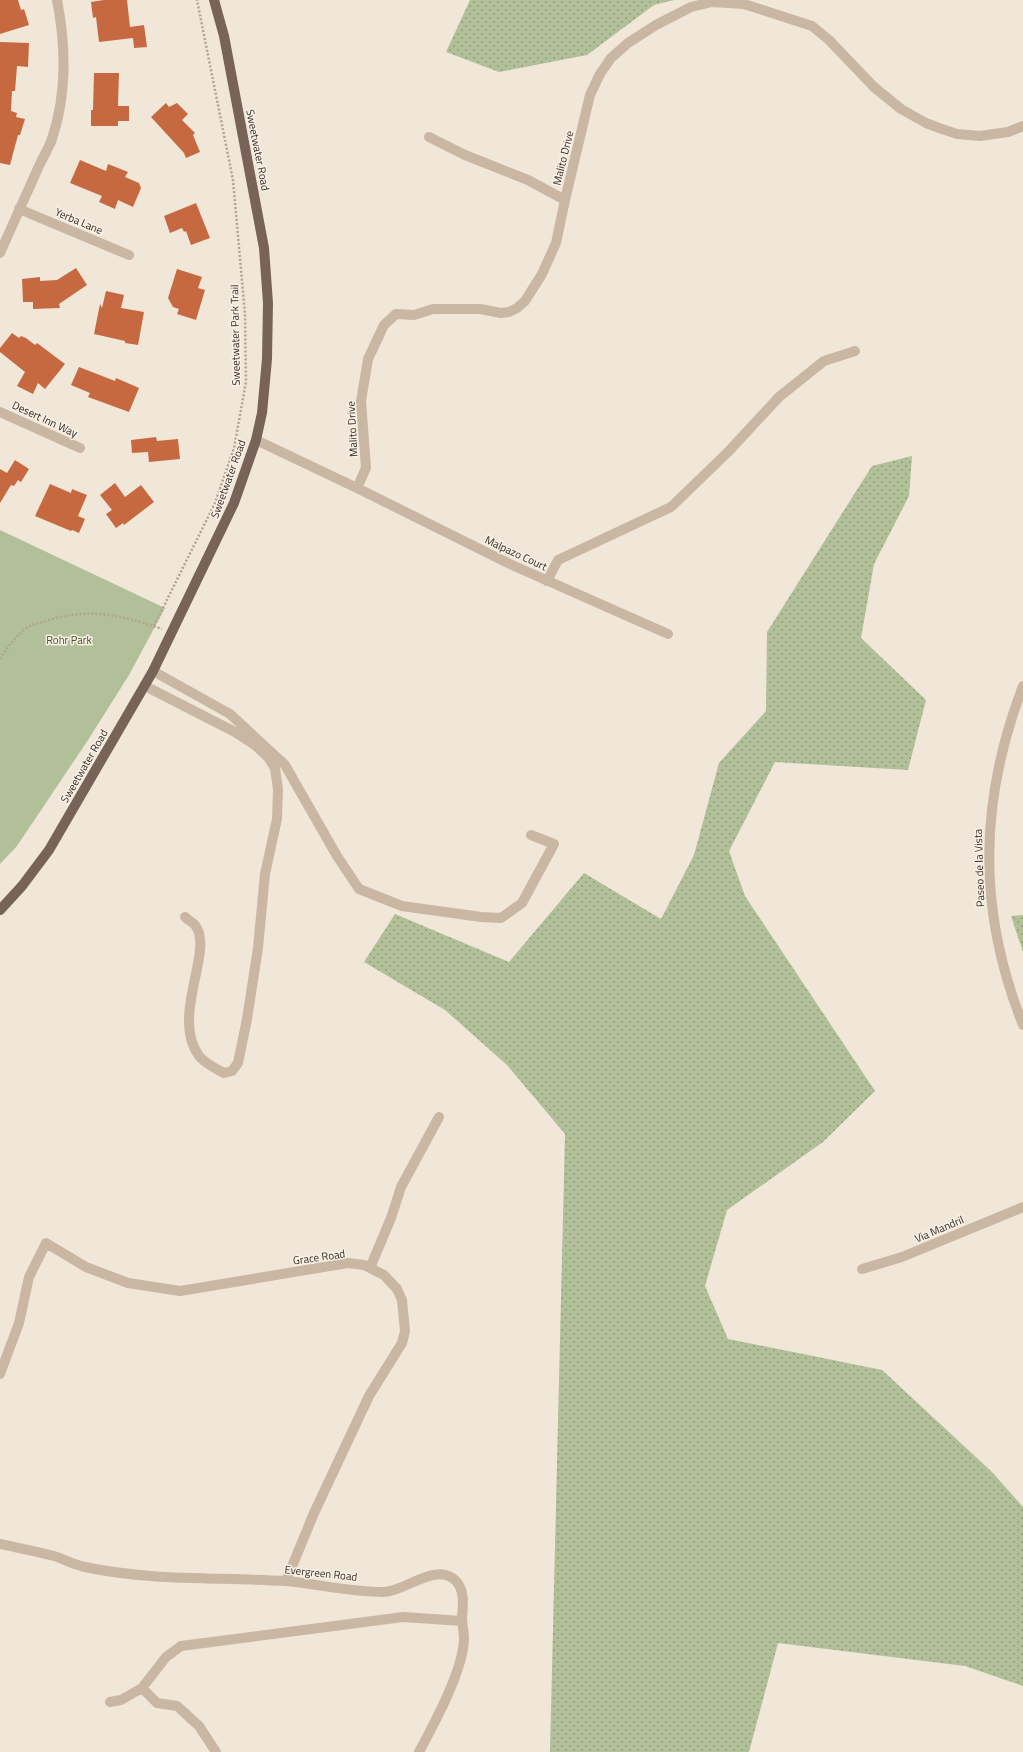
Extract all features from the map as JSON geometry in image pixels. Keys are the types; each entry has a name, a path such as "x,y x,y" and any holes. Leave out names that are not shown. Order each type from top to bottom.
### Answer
{"main road":[{"name":"Sweetwater Road","path":"0,910 22,886 49,850 153,672 234,503 256,440 262,413 267,359 268,303 264,248 224,36 214,0"}],"street":[{"path":"0,253 50,142 60,101 64,60 63,39 57,0"},
{"name":"Malito Drive","path":"357,488 366,468 361,400 368,359 384,325 396,314 414,315 433,309 480,309 501,313 509,312 517,308 525,301 542,274 556,243 564,200 590,95 600,74 612,58 628,43 656,25 691,7 712,2 744,4 812,26 829,40 874,87 901,109 931,125 957,134 980,136 1008,132 1023,126"},
{"path":"429,137 465,155 528,180 564,200"},
{"name":"Yerba Lane","path":"19,209 129,255"},
{"path":"547,581 558,560 671,506 728,452 779,397 824,361 854,351"},
{"name":"Desert Inn Way","path":"0,412 80,448"},
{"path":"256,440 357,488"},
{"name":"Malpazo Court","path":"357,488 512,566 668,634"},
{"path":"153,672 230,714 285,765 337,856 359,889 402,906 481,917 501,918 522,903 554,844 531,835"},
{"path":"145,686 235,732 255,744 268,757 275,768 278,789 277,819 265,874 258,948 247,1019 238,1063 232,1071 224,1074 200,1056 191,1040 188,1019 200,952 200,938 195,926 185,917"},
{"name":"Paseo de la Vista","path":"1023,686 1004,741 998,769 993,798 989,854 992,911 998,945 1011,995 1023,1025"},
{"path":"370,1268 391,1218 401,1187 439,1117"},
{"name":"Via Mandril","path":"862,1269 902,1257 1023,1207"},
{"name":"Grace Road","path":"0,1374 19,1323 29,1277 46,1243 86,1267 128,1283 180,1291 348,1264 364,1265 384,1275 397,1289 402,1300 405,1332 402,1343 369,1396 314,1514 286,1581"},
{"name":"Evergreen Road","path":"0,1544 55,1556 84,1567 148,1576 286,1581 384,1592 434,1574 445,1574 458,1584 463,1596 462,1621 464,1638 457,1670 436,1721 419,1752"},
{"path":"110,1702 121,1700 142,1688 166,1657 181,1646 403,1616 462,1621"},
{"path":"142,1688 158,1703 177,1706 198,1726 216,1752"}],"path":[{"name":"Sweetwater Park Trail","path":"0,659 10,644 29,627 62,615 91,612 119,616 154,626 215,503 234,448 246,382 244,314 233,180 197,0"}],"green space":[{"path":"470,0 674,0 654,5 587,55 499,72 446,52"},
{"path":"912,456 909,496 874,564 861,638 926,700 908,770 775,762 729,851 745,896 875,1091 823,1142 727,1210 705,1286 728,1339 882,1370 992,1472 1023,1507 1023,1686 965,1666 778,1643 749,1752 550,1752 565,1134 507,1065 445,1010 364,962 395,914 509,962 584,873 661,919 694,855 719,763 766,711 767,632 872,466"},
{"name":"Rohr Park","path":"0,530 165,608 129,675 88,740 17,846 0,864"},
{"path":"1023,915 1023,952 1011,916"}],"building":[{"path":"0,0 18,0 21,10 24,9 29,25 0,34"},
{"path":"104,0 127,0 130,27 144,25 147,47 134,48 133,38 99,42 96,17 93,18 91,2"},
{"path":"0,42 29,43 28,67 17,66 15,91 12,91 11,111 17,113 16,117 25,119 20,135 18,135 10,165 0,163"},
{"path":"94,73 119,73 118,106 129,106 129,121 118,121 118,126 91,126"},
{"path":"166,103 169,107 177,103 188,114 182,120 195,133 193,135 200,152 186,158 184,153 151,117"},
{"path":"80,160 106,171 108,164 128,172 125,177 139,183 141,188 133,207 118,200 115,209 99,202 102,196 70,183"},
{"path":"196,203 210,238 191,245 186,231 184,232 182,228 170,233 164,216"},
{"path":"76,268 87,285 59,304 60,308 33,309 33,302 23,302 22,279 40,277 40,281 57,280"},
{"path":"177,269 202,277 198,288 205,290 196,320 177,314 179,309 173,307 168,298"},
{"path":"106,291 124,295 121,308 144,312 138,345 125,343 125,341 94,334 100,304 102,308"},
{"path":"12,333 19,338 21,336 26,338 35,345 37,343 65,364 45,389 38,383 33,394 17,386 25,372 0,352 0,348"},
{"path":"79,367 115,381 116,378 139,388 129,412 88,397 90,393 71,385"},
{"path":"156,437 157,441 178,439 180,459 149,462 148,452 132,453 131,440"},
{"path":"15,460 29,469 21,482 18,480 14,486 11,485 0,503 0,469 7,473"},
{"path":"115,483 125,497 141,485 154,502 124,525 123,523 116,528 106,514 112,510 100,495"},
{"path":"50,484 71,493 72,489 87,495 78,516 85,519 79,533 35,516"}]}
